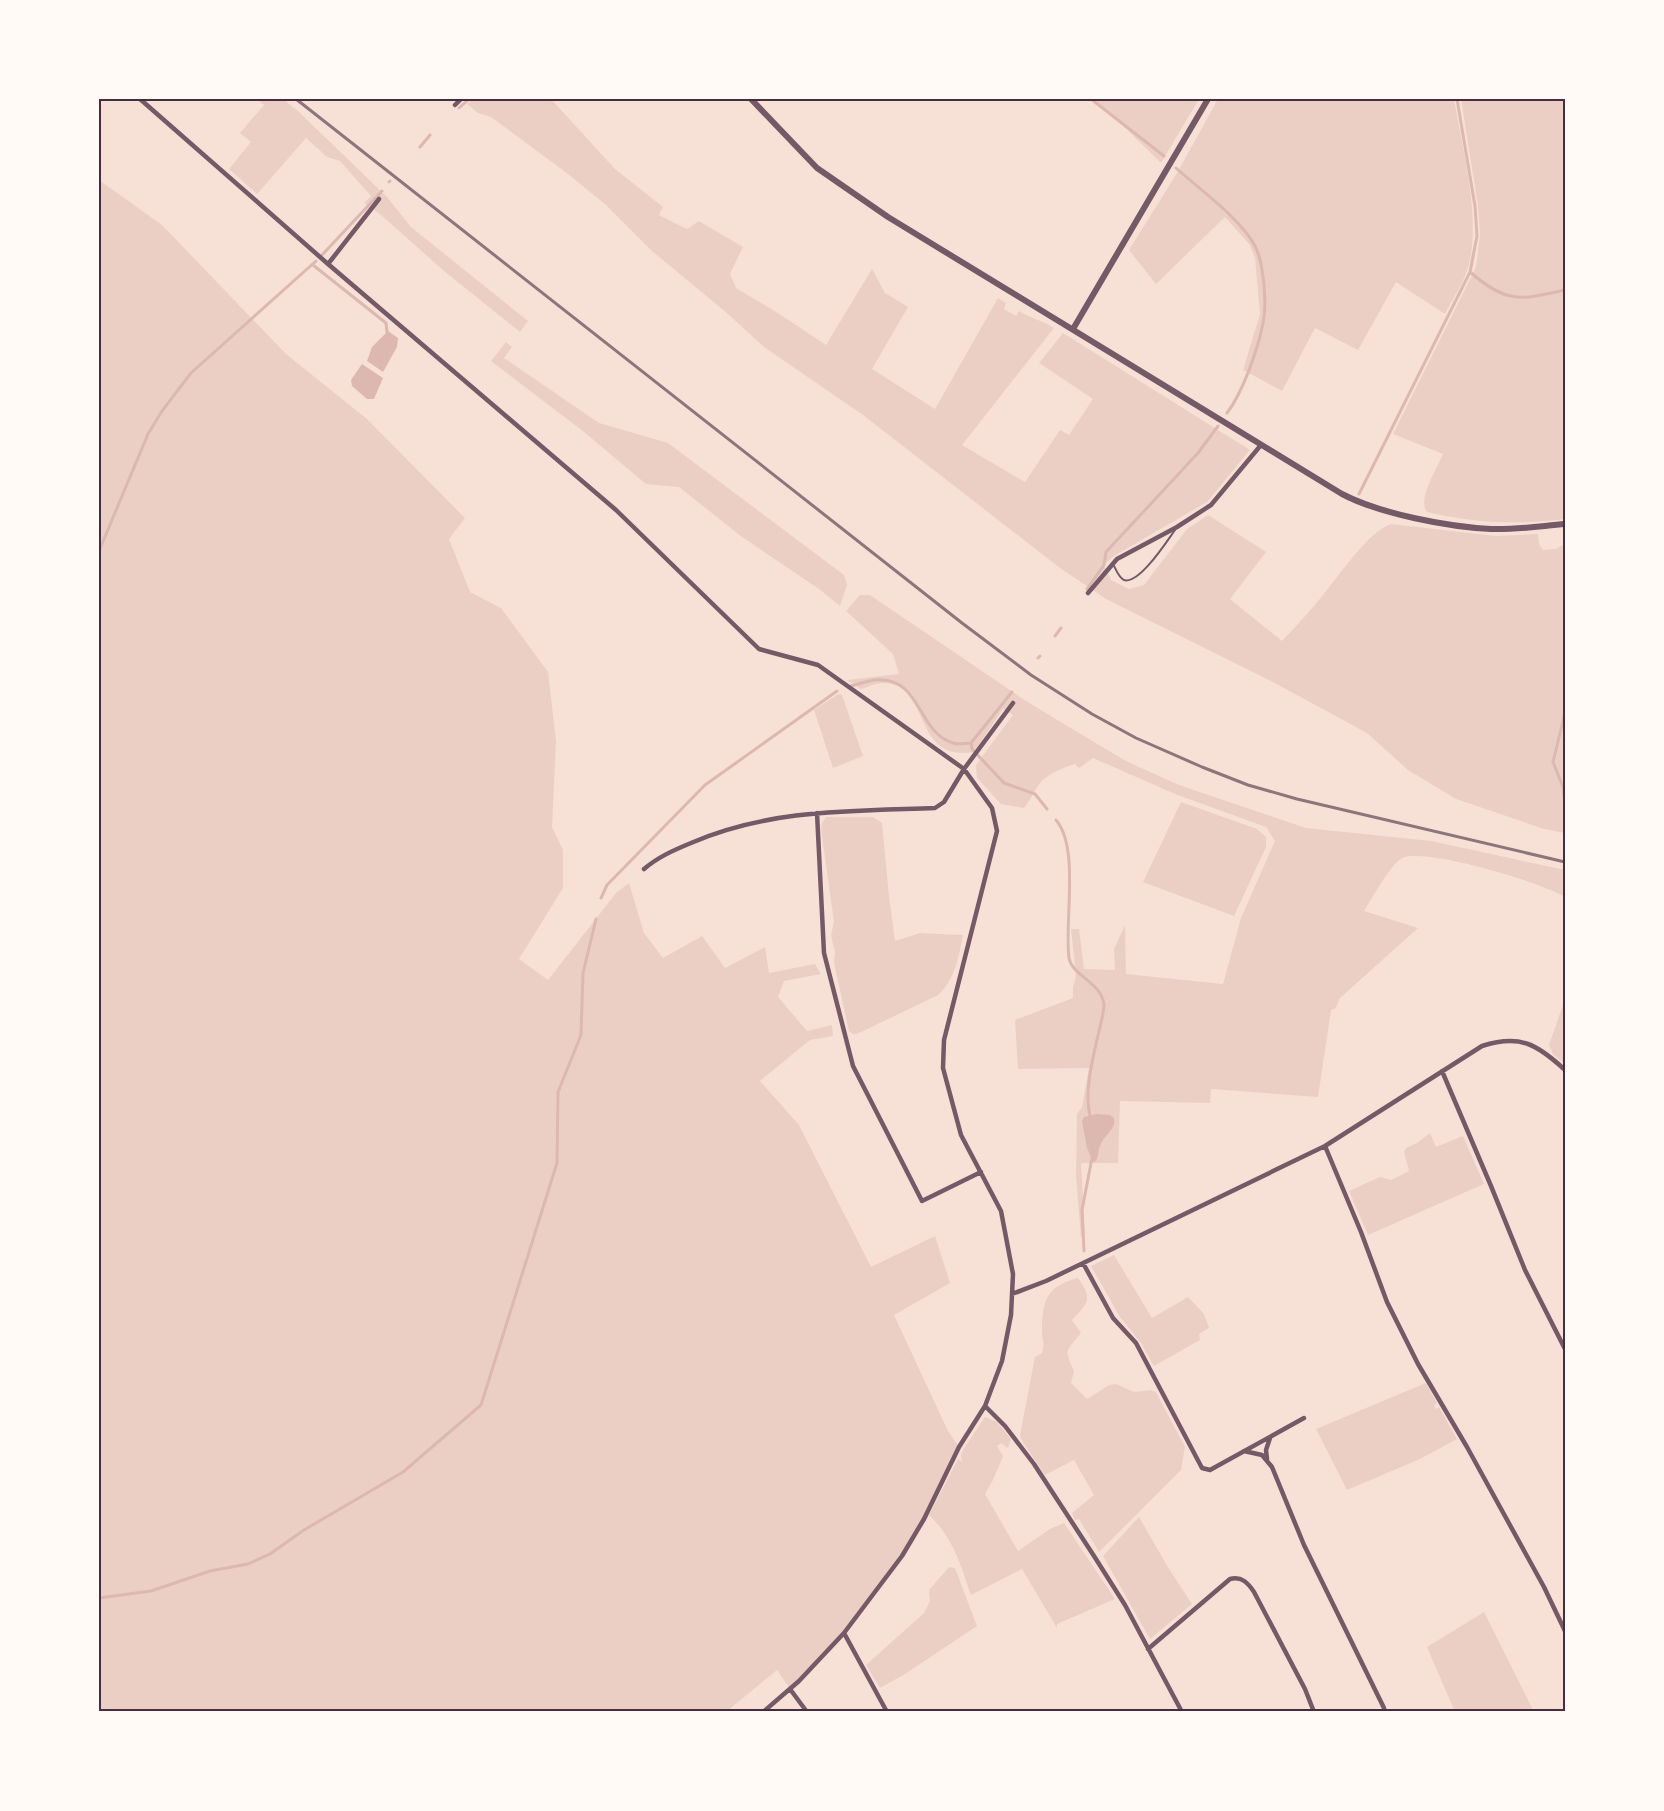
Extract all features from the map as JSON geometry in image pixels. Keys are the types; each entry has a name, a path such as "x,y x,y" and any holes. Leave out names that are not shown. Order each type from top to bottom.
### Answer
{"street":[{"path":"140,99 328,264 616,510 759,649 818,665 964,769 992,808 997,831 944,1040 943,1068 961,1135 1001,1211 1013,1274 1011,1315 1002,1361 985,1406 959,1447 924,1519 902,1556 844,1633 790,1689 763,1712"},
{"path":"455,105 461,99"},
{"path":"751,99 811,163 839,185 1359,503 1381,510 1491,529 1565,524"},
{"path":"1073,329 1208,99"},
{"path":"328,264 379,199"},
{"path":"1088,593 1124,555 1177,527 1210,505 1261,445"},
{"path":"644,869 658,857 708,835 764,820 817,813 935,808 944,802 964,769 1013,703"},
{"path":"817,813 824,953 853,1066 922,1201 981,1172"},
{"path":"1012,1294 1046,1281 1325,1146 1482,1046 1512,1039 1538,1047 1565,1070"},
{"path":"1442,1071 1525,1270 1565,1349"},
{"path":"1325,1146 1392,1312 1418,1364 1467,1447 1544,1587 1565,1631"},
{"path":"1083,1263 1113,1318 1136,1343 1202,1468 1210,1470 1305,1418"},
{"path":"985,1406 1005,1426 1034,1464 1106,1576 1182,1712"},
{"path":"1267,1459 1267,1443 1271,1437"},
{"path":"1244,1451 1256,1452 1267,1459 1272,1467 1305,1545 1384,1712"},
{"path":"1148,1649 1230,1579 1243,1580 1254,1592 1305,1689 1314,1712"},
{"path":"844,1633 887,1712"},
{"path":"790,1689 807,1712"}],"lane":[{"path":"1113,564 1123,579 1137,577 1177,527"}],"shaded area":[{"path":"257,99 283,99 298,111 387,197 411,227 528,321 520,332 364,203 371,196 340,161 327,157 306,138 257,194 229,169 251,142 240,133 264,105"},
{"path":"473,99 551,99 615,169 663,207 659,215 687,229 699,221 743,247 730,274 736,288 826,345 872,269 885,293 908,307 872,369 935,409 998,298 1006,303 1004,309 1016,316 1019,311 1054,328 962,445 1025,482 1060,430 1069,435 1093,399 1039,363 1063,333 1250,450 1207,502 1114,556 1104,565 1111,580 1129,589 1144,585 1187,529 1208,515 1266,552 1230,599 1282,641 1371,537 1391,524 1496,536 1538,534 1539,544 1543,550 1556,549 1562,545 1565,547 1565,833 1544,829 1456,799 1408,770 1367,733 1271,681 1106,599 1060,568 863,415 764,347 652,251 606,205 491,117 478,113 467,104"},
{"path":"1091,99 1199,99 1161,163 1107,110"},
{"path":"1218,99 1454,99 1470,187 1473,234 1466,273 1445,314 1396,282 1358,350 1315,328 1282,391 1243,370 1260,314 1255,258 1250,245 1225,217 1156,284 1129,250 1177,173"},
{"path":"1461,99 1565,99 1565,519 1496,522 1461,519 1427,512 1424,500 1426,492 1443,454 1393,434 1476,267 1480,235 1478,206"},
{"path":"99,180 162,225 286,354 367,419 465,518 449,539 470,592 501,608 548,672 556,741 552,827 563,850 563,888 519,959 548,980 616,893 629,883 644,933 663,958 702,936 725,968 765,947 769,973 815,964 821,974 784,981 778,997 807,1031 832,1025 833,1036 810,1040 760,1081 799,1125 871,1267 935,1236 950,1283 894,1315 948,1431 959,1447 925,1516 902,1556 863,1609 790,1689 777,1670 726,1712 99,1712"},
{"path":"388,331 398,338 397,347 383,372 367,361 372,347"},
{"path":"506,342 512,347 504,358 599,423 668,443 844,575 847,585 840,606 819,589 742,537 679,487 646,484 584,432 491,361"},
{"path":"362,364 383,378 374,399 367,399 352,386 351,380"},
{"path":"860,595 870,595 1023,699 1126,761 1179,785 1306,828 1431,841 1565,870 1565,897 1533,883 1461,863 1419,856 1405,857 1400,860 1388,872 1364,911 1418,928 1339,999 1336,1008 1331,1010 1318,1097 1211,1089 1210,1103 1120,1101 1118,1163 1081,1163 1085,1236 1081,1238 1076,1176 1077,1114 1082,1107 1089,1068 1018,1069 1015,1020 1073,998 1076,976 1071,929 1079,929 1084,969 1115,970 1114,949 1125,925 1126,974 1223,984 1241,918 1275,841 1266,827 1175,794 1093,758 1079,768 1075,764 1047,776 1024,808 1001,804 977,778 976,765 1013,715 1003,709 974,752 954,752 940,746 930,735 909,695 898,686 880,683 861,689 847,680 899,674 893,654 846,611"},
{"path":"838,694 842,695 863,756 833,768 814,710"},
{"path":"1181,802 1257,829 1266,837 1266,847 1234,916 1143,882"},
{"path":"826,817 873,817 882,823 895,941 920,933 963,935 952,975 938,995 857,1034 849,1031 834,963 835,953 831,935 834,922 821,829"},
{"path":"1565,999 1565,1064 1553,1054 1549,1045"},
{"path":"1096,1114 1110,1115 1114,1118 1114,1122 1099,1148 1096,1161 1093,1162 1087,1148 1082,1121 1084,1117"},
{"path":"1430,1133 1436,1147 1463,1136 1484,1184 1368,1235 1349,1191 1380,1177 1391,1180 1409,1171 1404,1152 1406,1148"},
{"path":"1114,1255 1152,1318 1188,1297 1204,1314 1209,1328 1199,1334 1200,1340 1154,1366 1141,1343 1120,1317 1091,1266"},
{"path":"1078,1278 1086,1292 1087,1301 1072,1320 1081,1333 1068,1351 1074,1371 1071,1383 1087,1399 1109,1385 1116,1384 1134,1392 1150,1390 1156,1392 1185,1447 1181,1470 1099,1552 1079,1519 1075,1520 1072,1513 1094,1495 1074,1460 1045,1475 1020,1435 1035,1357 1043,1350 1042,1319 1045,1302 1059,1285"},
{"path":"1426,1383 1437,1403 1434,1406 1436,1409 1439,1407 1457,1439 1420,1459 1347,1490 1316,1429"},
{"path":"985,1417 997,1422 1011,1439 1008,1448 1001,1443 997,1446 1003,1456 985,1494 1018,1551 1050,1529 1064,1523 1115,1599 1057,1624 1057,1628 1022,1569 971,1595 945,1533 929,1515 958,1459 962,1462 963,1450"},
{"path":"1139,1517 1192,1604 1150,1639 1103,1556"},
{"path":"949,1567 955,1568 977,1626 880,1688 866,1665 924,1613 930,1601 929,1590"},
{"path":"1484,1612 1534,1712 1455,1712 1427,1647"}],"waterway":[{"path":"459,108 469,99"},
{"path":"1091,99 1164,156"},
{"path":"1457,99 1475,206 1477,236 1470,272 1494,290 1514,297 1536,296 1565,290"},
{"path":"420,147 430,135"},
{"path":"1176,168 1240,225 1255,246 1261,263 1265,306 1261,333 1244,382 1227,413"},
{"path":"322,255 382,191"},
{"path":"99,551 148,434 162,411 191,373 316,261"},
{"path":"313,265 386,323 387,332"},
{"path":"1359,494 1470,272"},
{"path":"1087,589 1104,565 1106,552 1198,453 1218,426"},
{"path":"1055,636 1061,628"},
{"path":"851,686 874,680 890,681 901,686 910,695 932,728 941,737 958,744 971,743 1012,692"},
{"path":"601,898 607,885 705,785 837,691"},
{"path":"1565,713 1553,762 1563,787 1565,802"},
{"path":"971,743 972,749 1004,783 1035,794 1047,809"},
{"path":"1056,820 1063,833 1069,867 1069,958 1075,970 1098,990 1104,1004 1089,1085 1090,1117"},
{"path":"99,1598 151,1591 210,1571 248,1564 270,1554 304,1530 403,1472 481,1405 557,1163 558,1092 581,1035 583,973 596,919"},
{"path":"1084,1251 1082,1210 1092,1158"}],"railway":[{"path":"296,99 962,623 1031,675 1092,714 1136,738 1248,785 1297,799 1565,862"}]}
